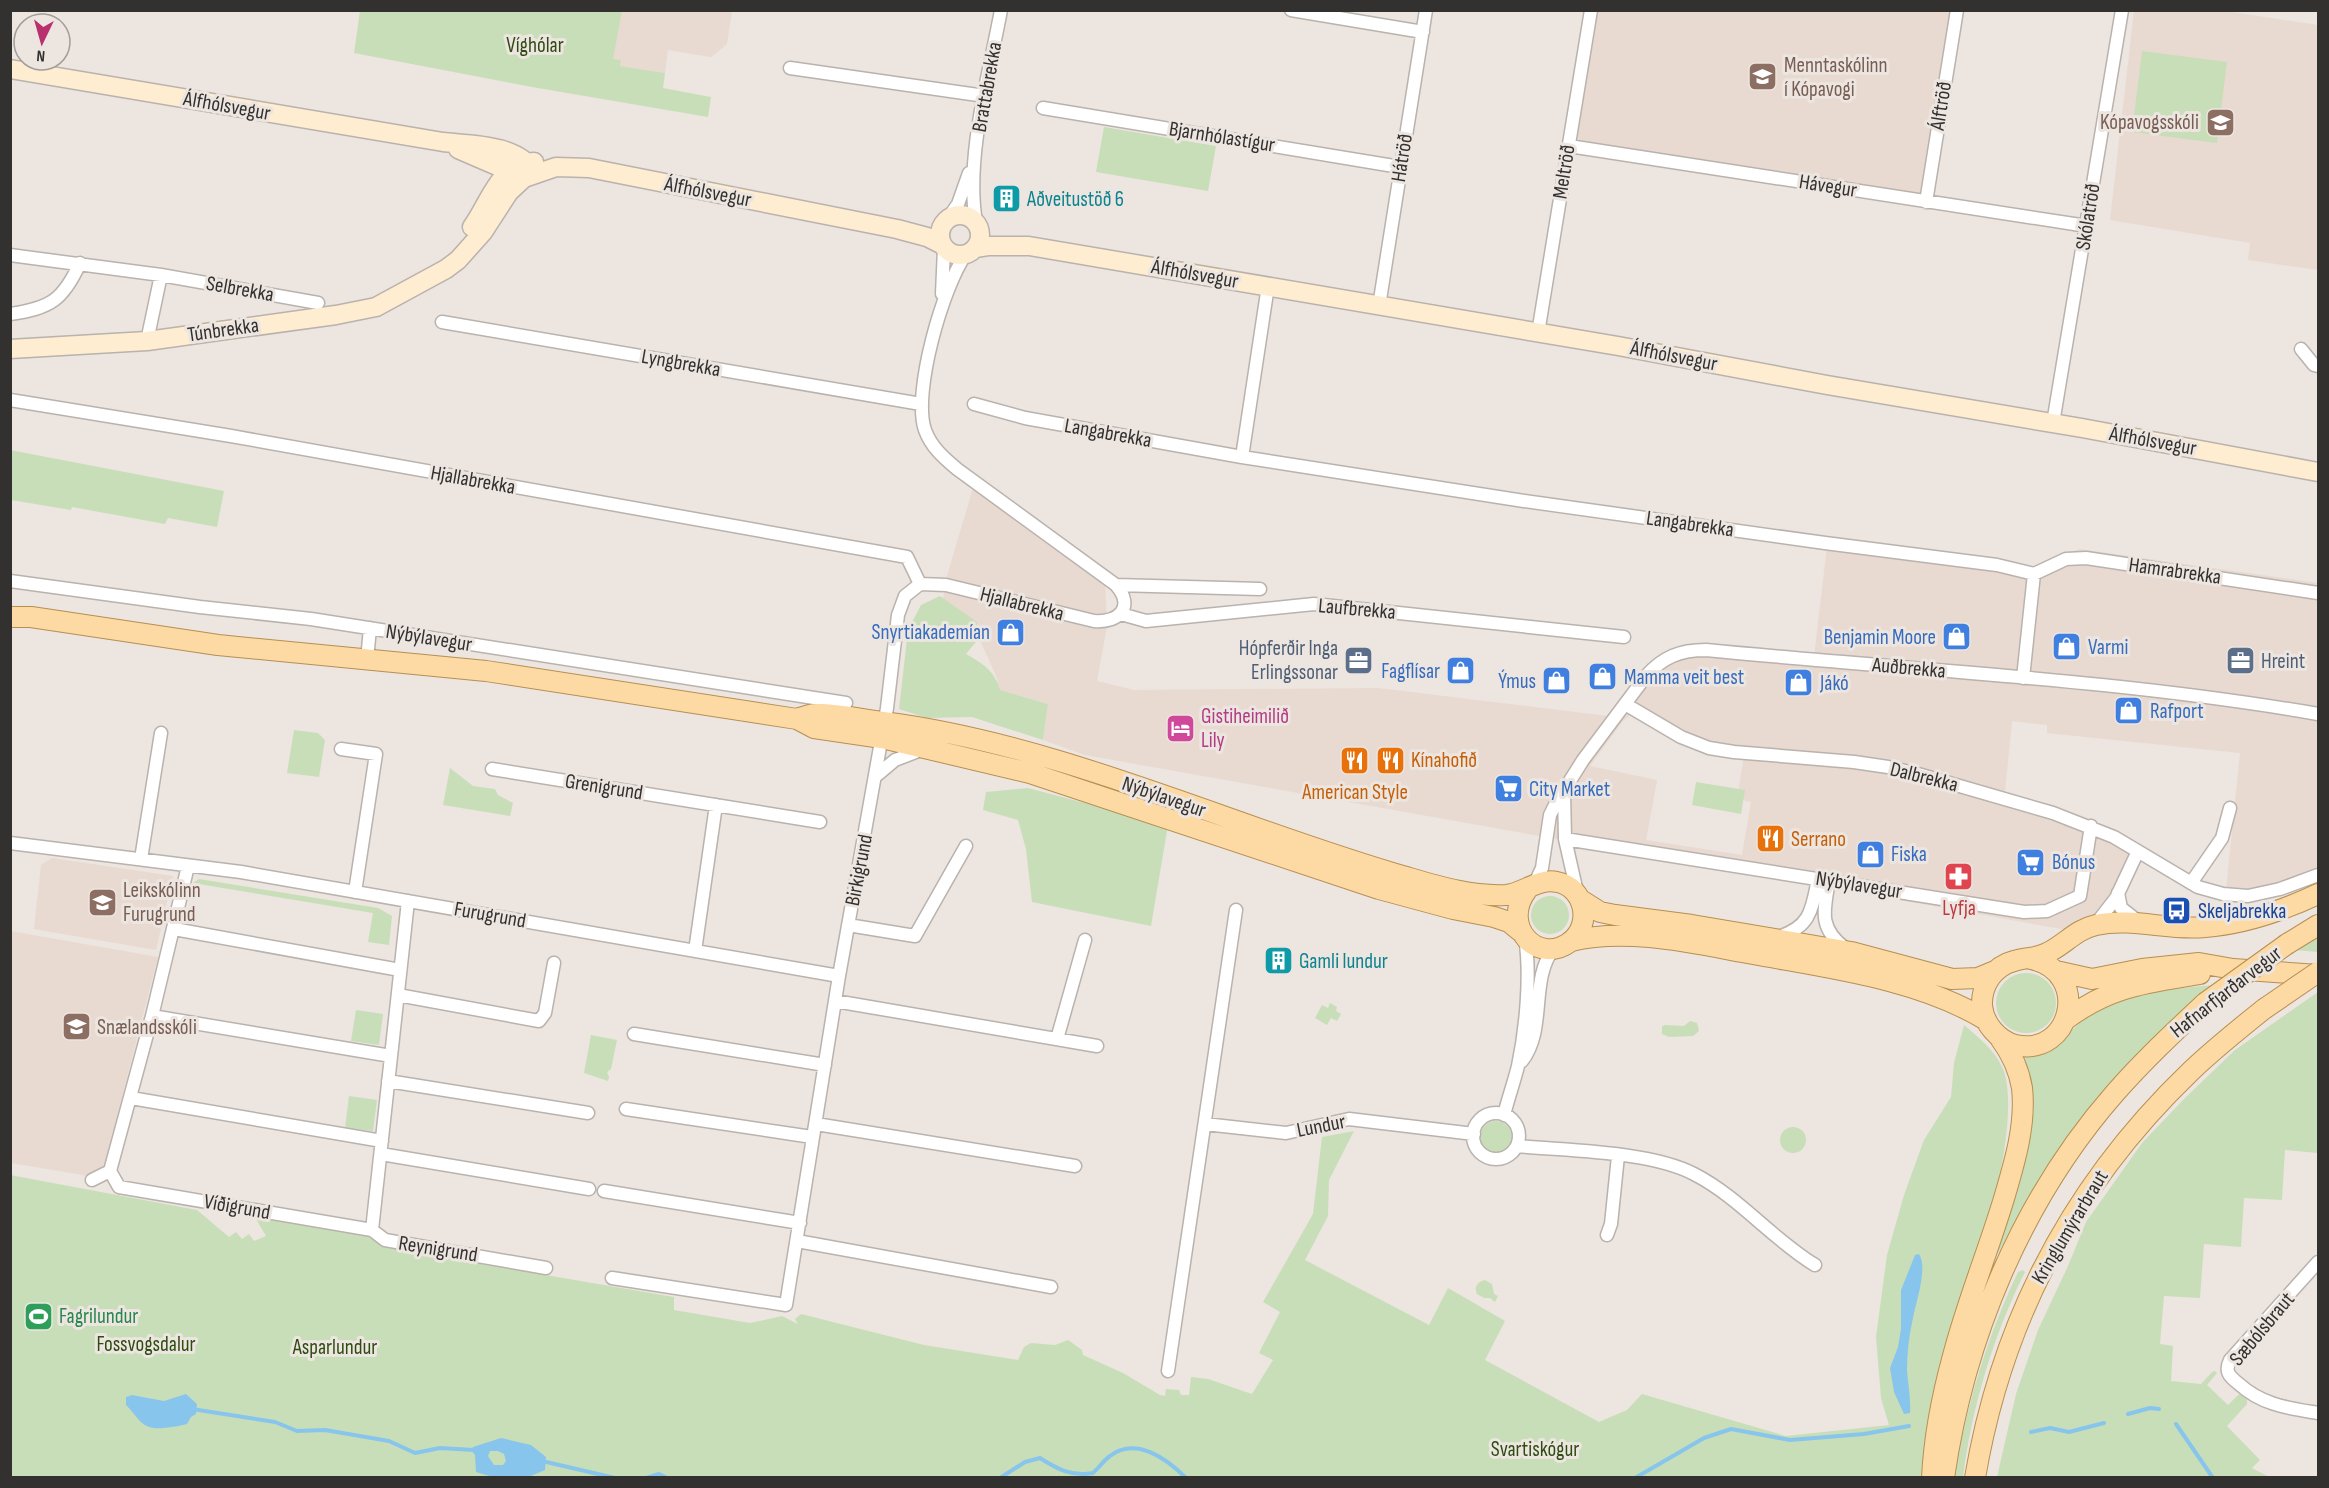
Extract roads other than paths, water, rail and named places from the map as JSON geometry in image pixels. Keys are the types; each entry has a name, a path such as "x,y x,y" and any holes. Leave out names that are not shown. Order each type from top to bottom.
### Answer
{"main road":[{"name":"Nýbýlavegur","path":"10,609 32,618"},
{"name":"Nýbýlavegur","path":"10,617 32,618 218,645 486,671 797,719 814,728 931,730 1077,766 1247,825 1429,884 1485,894 1508,895 1530,887"},
{"name":"Nýbýlavegur","path":"884,730 934,749 1053,780 1379,889 1453,909 1494,917 1509,922 1522,934"},
{"path":"1932,1478 1938,1421 1953,1356 2006,1191 2021,1129 2022,1102 2019,1073 2001,1038 1986,1020 1963,1006 1943,998 1890,982 1820,966 1631,936 1604,936 1543,948 1533,944 1522,934 1517,920 1520,898 1530,887 1555,881 1565,884 1579,898 1600,912 1776,938 1851,952 1952,979 1978,978 2012,961 2031,959 2050,952 2077,933 2096,925 2141,923 2205,927 2250,918 2319,894"},
{"path":"1563,945 1579,933 1583,922 1584,911 1579,898"},
{"name":"Hafnarfjarðarvegur","path":"2115,1093 2152,1053 2205,1003 2287,944 2319,925"},
{"path":"2031,959 2042,962 2056,971 2092,979 2169,965 2199,963 2233,969 2319,974"},
{"path":"2001,1038 2016,1045 2033,1045 2049,1039 2065,1020 2087,1004 2113,992 2140,984 2233,969"},
{"path":"1986,1020 1982,1005 1984,990 1995,971"},
{"path":"2056,971 2067,990 2069,1006 2065,1020"},
{"name":"Hafnarfjarðarvegur","path":"2191,1071 2264,1009 2319,974"},
{"name":"Kringlumýrarbraut","path":"1975,1478 1982,1439 2001,1368 2036,1280 2053,1247 2091,1187 2114,1156 2191,1071"},
{"name":"Kringlumýrarbraut","path":"1944,1478 1960,1392 1991,1301 2005,1268 2055,1176 2073,1148 2115,1093"}],"street":[{"name":"Brattabrekka","path":"977,224 973,206 973,164 1001,10"},
{"path":"1291,10 1423,32"},
{"name":"Hátröð","path":"1379,306 1426,10"},
{"name":"Meltröð","path":"1538,333 1591,10"},
{"name":"Álftröð","path":"1926,201 1957,10"},
{"name":"Skólatröð","path":"2053,423 2122,10"},
{"path":"790,68 985,96"},
{"name":"Álfhólsvegur","path":"10,69 443,142 524,171 559,161 897,229 927,237 943,246"},
{"name":"Bjarnhólastígur","path":"1043,108 1400,167"},
{"name":"Hávegur","path":"1569,146 2087,226"},
{"name":"Brattabrekka","path":"946,220 957,204 973,164"},
{"name":"Túnbrekka","path":"10,349 147,340 336,315 376,307 428,278 439,262 474,224 497,184 524,171"},
{"path":"941,307 943,246 939,233 946,220 955,215 966,215 977,224 980,237 959,264 941,307 925,374 921,404 924,429 939,453 957,469 1116,585 1125,599 1121,614"},
{"name":"Álfhólsvegur","path":"897,229 946,220"},
{"name":"Álfhólsvegur","path":"977,224 1029,246"},
{"path":"943,246 954,255 971,251"},
{"name":"Álfhólsvegur","path":"971,251 988,246 1029,246 1618,346 2319,472"},
{"name":"Selbrekka","path":"10,255 161,274 318,303"},
{"path":"10,314 33,311 56,300 71,284 80,263"},
{"path":"147,340 161,274"},
{"path":"1242,457 1268,286"},
{"name":"Lyngbrekka","path":"442,322 921,404"},
{"path":"2301,349 2314,365 2319,366"},
{"name":"Hjallabrekka","path":"10,400 242,438 907,557 920,584 946,585 1094,621 1114,620 1121,614"},
{"name":"Langabrekka","path":"974,404 1025,418 1242,457 1571,507 1997,565 2034,574"},
{"name":"Hamrabrekka","path":"2034,574 2066,559 2086,558 2319,593"},
{"path":"2023,678 2034,574"},
{"name":"Nýbýlavegur","path":"10,581 200,608 311,619 846,703"},
{"path":"884,730 898,615 905,596 920,584"},
{"path":"1116,585 1260,589"},
{"name":"Laufbrekka","path":"1121,614 1146,621 1314,604 1624,637"},
{"path":"367,660 370,628"},
{"name":"Auðbrekka","path":"1530,887 1542,868 1550,815 1564,789 1656,664 1679,652 1691,650 2023,678 2252,703 2319,714"},
{"name":"Dalbrekka","path":"1625,704 1681,737 1709,748 1888,767 1968,788 2091,826 2138,851"},
{"name":"Birkigrund","path":"612,1278 786,1305 839,976 884,730"},
{"path":"141,859 161,733"},
{"path":"341,749 376,754 355,892"},
{"path":"876,776 904,755 934,749"},
{"name":"Grenigrund","path":"492,769 820,822"},
{"path":"1564,789 1565,839 1579,898"},
{"path":"695,951 716,806"},
{"path":"2191,883 2222,838 2230,808"},
{"name":"Nýbýlavegur","path":"1565,839 2024,912 2047,911 2080,896 2091,826"},
{"name":"Furugrund","path":"10,843 241,872 839,976"},
{"path":"848,925 915,936 966,846"},
{"path":"2096,925 2118,893 2138,851 2191,883 2223,894 2248,896 2280,889 2319,874"},
{"path":"92,1180 110,1171 152,1016 188,866"},
{"path":"1776,938 1790,933 1804,923 1823,880"},
{"path":"1823,880 1824,919 1828,930 1834,939 1851,952"},
{"path":"2118,893 2121,908 2141,923"},
{"name":"Reynigrund","path":"408,901 372,1230 385,1240 546,1268"},
{"path":"1168,1371 1236,910"},
{"path":"174,929 400,970"},
{"path":"1504,1115 1518,1067 1526,998 1527,968 1522,934"},
{"path":"1057,1040 1085,940"},
{"path":"1518,1067 1526,1056 1533,1036 1544,964 1563,945"},
{"path":"398,995 539,1021 545,1013 554,963"},
{"path":"835,1001 1097,1046"},
{"path":"152,1016 391,1056"},
{"path":"634,1034 825,1065"},
{"path":"388,1081 588,1113"},
{"path":"131,1098 382,1141"},
{"path":"626,1109 812,1137"},
{"path":"1497,1113 1504,1115 1511,1119 1519,1131 1517,1146 1501,1159 1487,1157 1477,1148 1473,1134 1475,1128 1484,1117 1497,1113"},
{"name":"Lundur","path":"1205,1124 1286,1133 1349,1119 1473,1134"},
{"path":"816,1124 1075,1166"},
{"path":"1517,1146 1660,1161 1693,1173 1815,1265"},
{"path":"381,1154 589,1189"},
{"path":"1607,1236 1611,1224 1618,1156"},
{"name":"Víðigrund","path":"110,1171 118,1186 372,1230"},
{"path":"604,1191 800,1223"},
{"path":"797,1241 1051,1287"},
{"name":"Sæbólsbraut","path":"2318,1263 2230,1360 2227,1367 2229,1376 2258,1399 2319,1413"}],"water":[{"path":"1919,1254 1922,1276 1907,1357 1910,1413 1904,1414 1894,1392 1890,1368 1898,1347 1901,1329 1901,1290 1915,1255"},
{"path":"186,1394 197,1404 196,1414 187,1424 179,1426 156,1428 146,1426 126,1405 126,1397 132,1395 164,1401"},
{"path":"501,1438 531,1445 546,1457 545,1470 526,1478 493,1477 476,1472 475,1455 471,1450 473,1447","holes":["490,1451 504,1454 506,1461 503,1465 494,1465 488,1456"]}],"waterway":[{"path":"2128,1414 2150,1408 2159,1409"},
{"path":"192,1409 275,1422 297,1431 325,1430 389,1441 415,1453 440,1448 474,1450"},
{"path":"2031,1432 2050,1428 2069,1432 2104,1423"},
{"path":"2176,1424 2213,1478"},
{"path":"1635,1478 1704,1438 1731,1429 1790,1440 1864,1434 1909,1426"},
{"path":"1000,1478 1025,1462 1040,1458 1065,1471 1078,1474 1093,1473 1110,1456 1120,1450 1130,1448 1151,1452 1186,1478"},
{"path":"542,1461 615,1478"},
{"path":"646,1478 659,1474 667,1478"}],"place":[{"name":"Menntaskólinn í Kópavogi","path":"1763,77"},
{"name":"Kópavogsskóli","path":"2220,122"},
{"name":"Aðveitustöð 6","path":"1006,199"},
{"name":"Snyrtiakademían","path":"1011,632"},
{"name":"Benjamin Moore","path":"1957,637"},
{"name":"Varmi","path":"2067,647"},
{"name":"Hópferðir Inga Erlingssonar","path":"1359,660"},
{"name":"Hreint","path":"2240,661"},
{"name":"Fagflísar","path":"1461,671"},
{"name":"Mamma veit best","path":"1603,677"},
{"name":"Ýmus","path":"1557,681"},
{"name":"Jákó","path":"1799,683"},
{"name":"Rafport","path":"2129,711"},
{"name":"Gistiheimilið Lily","path":"1180,728"},
{"name":"Kínahofið","path":"1390,760"},
{"name":"American Style","path":"1355,761"},
{"name":"City Market","path":"1508,789"},
{"name":"Serrano","path":"1770,839"},
{"name":"Fiska","path":"1870,854"},
{"name":"Bónus","path":"2031,862"},
{"name":"Lyfja","path":"1959,877"},
{"name":"Leikskólinn Furugrund","path":"102,902"},
{"name":"Skeljabrekka","path":"2177,911"},
{"name":"Gamli lundur","path":"1278,961"},
{"name":"Snælandsskóli","path":"76,1027"},
{"name":"Fagrilundur","path":"38,1316"}],"park label":[{"name":"Víghólar","path":"535,45"},
{"name":"Fossvogsdalur","path":"146,1344"},
{"name":"Asparlundur","path":"335,1347"},
{"name":"Svartiskógur","path":"1535,1449"}]}
